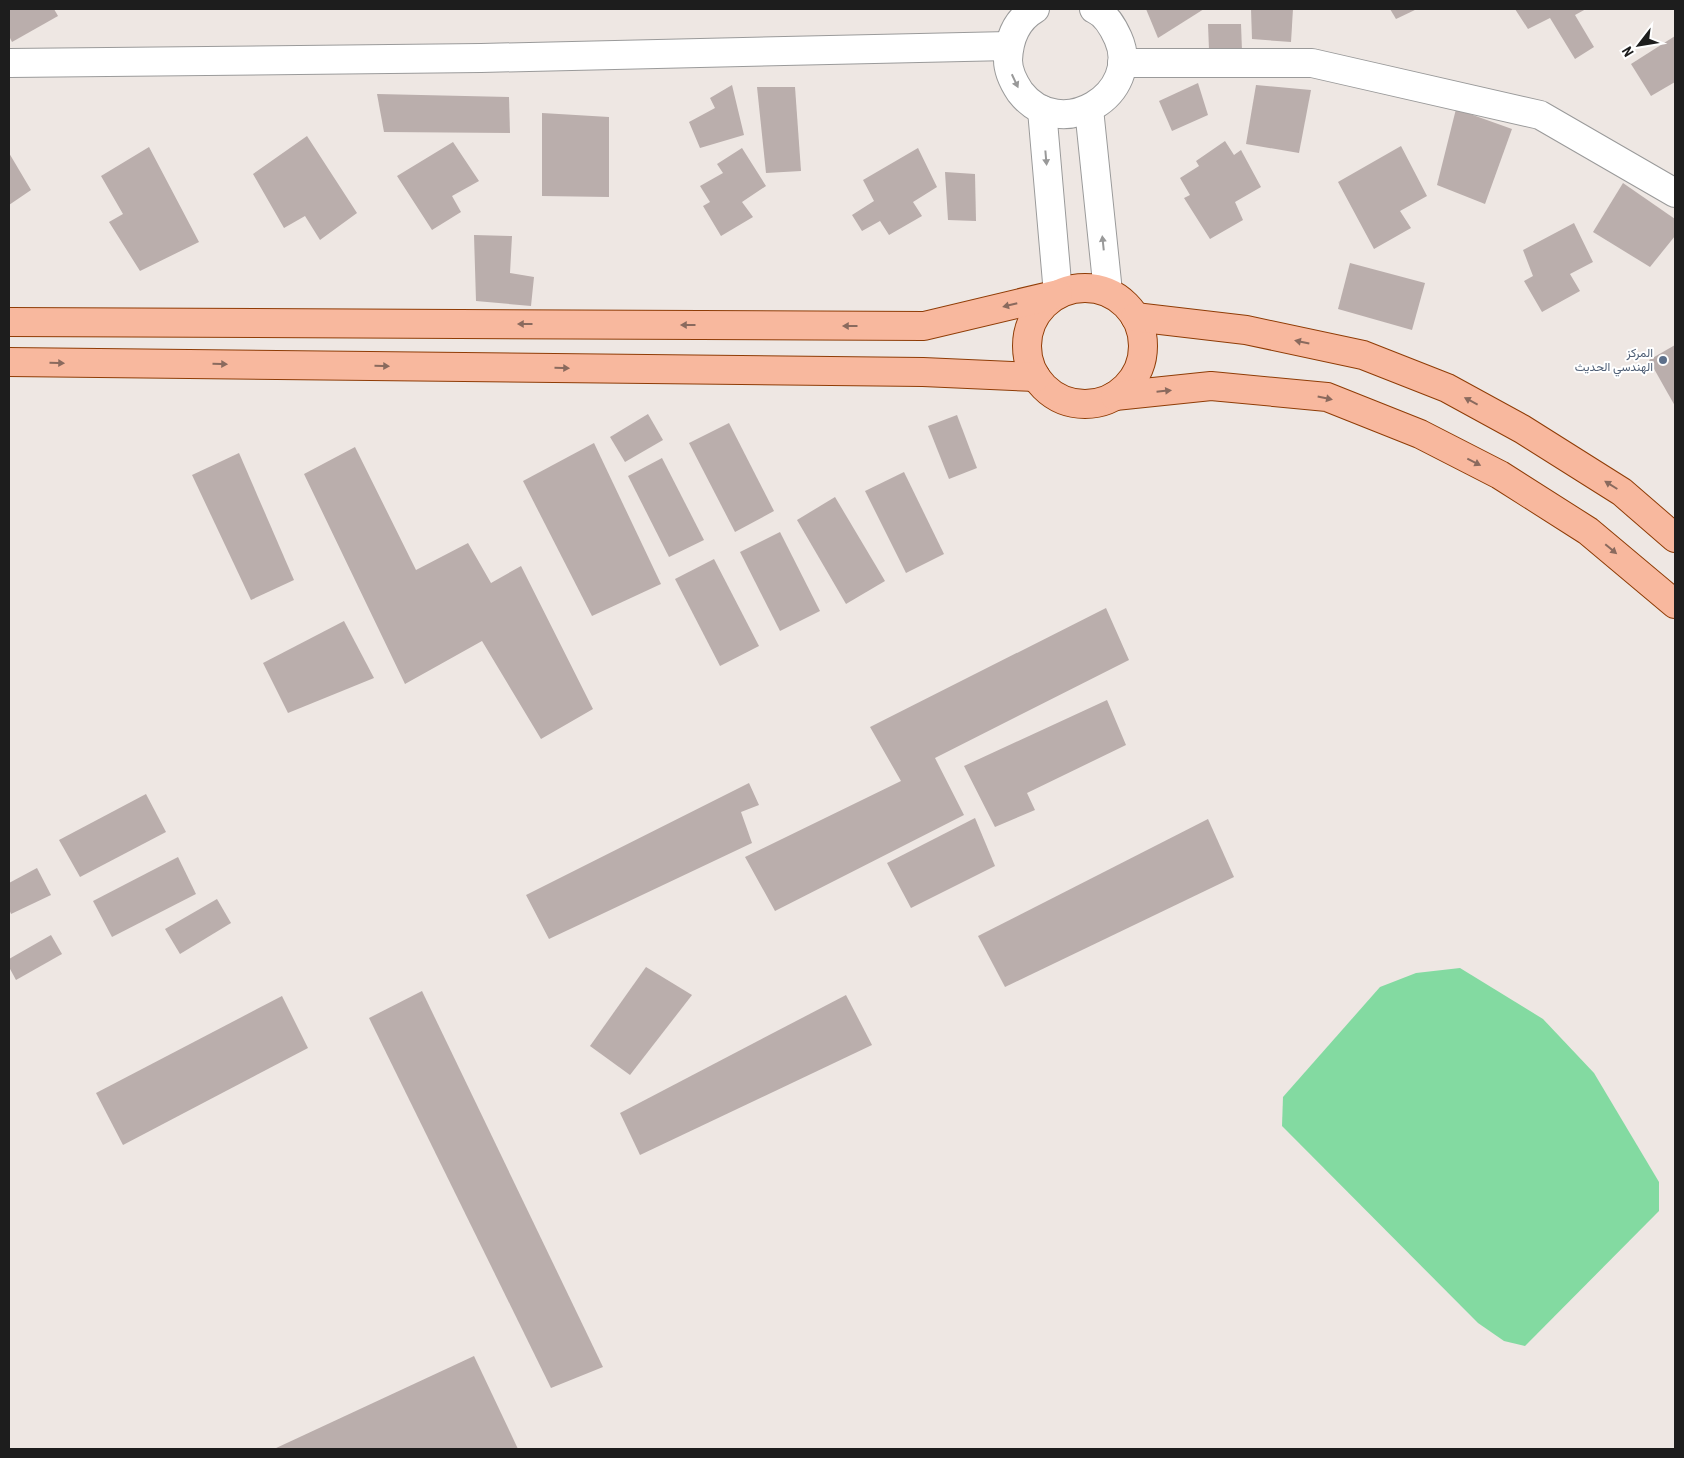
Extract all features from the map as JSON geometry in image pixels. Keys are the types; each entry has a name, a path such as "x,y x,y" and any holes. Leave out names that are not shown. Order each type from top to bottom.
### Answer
{"main road":[{"path":"9,322 924,326 1058,294 1074,288 1091,288 1108,292 1124,302 1136,317 1142,334 1143,352 1139,370 1129,385 1115,396 1098,403 1080,404 1063,400 1048,390 1036,376 1028,359 1027,340 1032,322 1042,306 1058,294"},
{"path":"1136,317 1246,330 1363,355 1447,388 1522,429 1622,492 1675,538"},
{"path":"9,362 923,372 1036,376"},
{"path":"1115,396 1211,386 1327,397 1420,434 1500,475 1588,531 1675,604"}],"street":[{"path":"1035,9 1027,13 1015,28 1009,46 1008,66 1014,84 1026,99 1042,110 1058,114 1074,114 1089,109 1102,101 1112,90 1119,77 1122,62 1120,43 1112,25 1098,10"},
{"path":"9,62 481,58 1009,46"},
{"path":"1122,62 1312,63 1531,113 1540,116 1675,193"},
{"path":"1089,109 1108,292"},
{"path":"1042,110 1058,294"}],"green space":[{"path":"1460,968 1543,1019 1594,1073 1659,1182 1659,1211 1525,1346 1504,1341 1478,1323 1282,1126 1283,1097 1380,987 1416,973"}],"building":[{"path":"9,9 54,9 58,16 12,42 9,36"},
{"path":"1146,9 1204,9 1158,38"},
{"path":"1251,9 1293,9 1291,42 1252,39"},
{"path":"1390,9 1417,9 1396,19"},
{"path":"1515,9 1586,9 1575,15 1594,47 1575,59 1550,18 1528,29"},
{"path":"1208,24 1241,24 1242,51 1209,50"},
{"path":"1675,36 1675,82 1651,96 1631,64"},
{"path":"1198,83 1208,115 1172,131 1159,101"},
{"path":"732,85 744,135 700,148 689,122 715,108 710,98"},
{"path":"1256,85 1311,90 1299,153 1246,144"},
{"path":"757,87 795,87 801,171 766,173"},
{"path":"377,94 509,97 510,133 384,132"},
{"path":"1456,109 1512,129 1485,204 1437,185"},
{"path":"542,113 609,117 609,197 542,196"},
{"path":"307,136 357,213 320,240 305,216 284,228 253,174"},
{"path":"1225,141 1234,155 1241,150 1261,187 1235,202 1243,220 1210,239 1184,198 1190,195 1180,178 1199,166 1196,161"},
{"path":"453,142 479,181 452,196 461,212 432,230 397,176"},
{"path":"1401,146 1427,196 1400,211 1411,228 1374,249 1338,182"},
{"path":"149,147 199,242 140,271 109,222 123,214 101,176"},
{"path":"742,148 766,186 742,202 753,217 721,236 703,206 710,202 700,186 723,173 717,164"},
{"path":"918,148 937,187 913,202 922,216 889,235 880,221 862,231 852,215 874,201 863,180"},
{"path":"9,153 31,190 9,205"},
{"path":"945,172 975,174 976,221 948,220"},
{"path":"1623,183 1675,219 1675,236 1650,267 1593,232"},
{"path":"1574,223 1593,262 1570,274 1580,291 1542,312 1524,281 1533,276 1523,250"},
{"path":"474,235 512,236 510,273 534,277 531,306 476,301"},
{"path":"1350,263 1425,283 1412,330 1338,309"},
{"path":"1675,345 1675,406 1649,360"},
{"path":"648,414 663,440 625,462 610,437"},
{"path":"957,415 977,468 949,479 928,426"},
{"path":"729,423 774,511 735,532 689,443"},
{"path":"594,443 661,584 592,616 523,481"},
{"path":"355,447 416,570 468,543 491,583 521,566 593,709 541,739 482,641 405,684 304,474"},
{"path":"239,453 294,580 251,600 192,475"},
{"path":"662,458 704,540 669,557 628,476"},
{"path":"904,472 944,554 906,573 865,491"},
{"path":"835,497 885,581 846,604 797,520"},
{"path":"780,532 820,611 780,631 740,552"},
{"path":"714,559 759,646 720,666 675,579"},
{"path":"1106,608 1129,660 935,758 964,815 775,911 745,857 901,781 870,727"},
{"path":"344,621 374,678 288,713 263,663"},
{"path":"1107,700 1126,745 1027,793 1035,810 995,827 964,766"},
{"path":"749,783 759,805 741,812 752,843 549,939 526,895"},
{"path":"146,794 166,832 80,877 59,840"},
{"path":"975,818 995,866 911,908 887,863"},
{"path":"1208,819 1234,877 1005,987 978,936"},
{"path":"178,857 196,894 112,937 93,901"},
{"path":"37,868 51,895 11,914 9,909 9,883"},
{"path":"217,899 231,923 180,954 165,929"},
{"path":"51,935 62,954 16,980 9,967 9,959"},
{"path":"646,967 692,995 630,1075 590,1046"},
{"path":"422,991 603,1367 551,1388 369,1018"},
{"path":"846,995 872,1045 640,1155 620,1113"},
{"path":"282,996 308,1048 123,1145 96,1093"},
{"path":"474,1356 518,1449 274,1449"}],"place":[{"name":"المركز الهندسي الحديث","path":"1663,360"}]}
